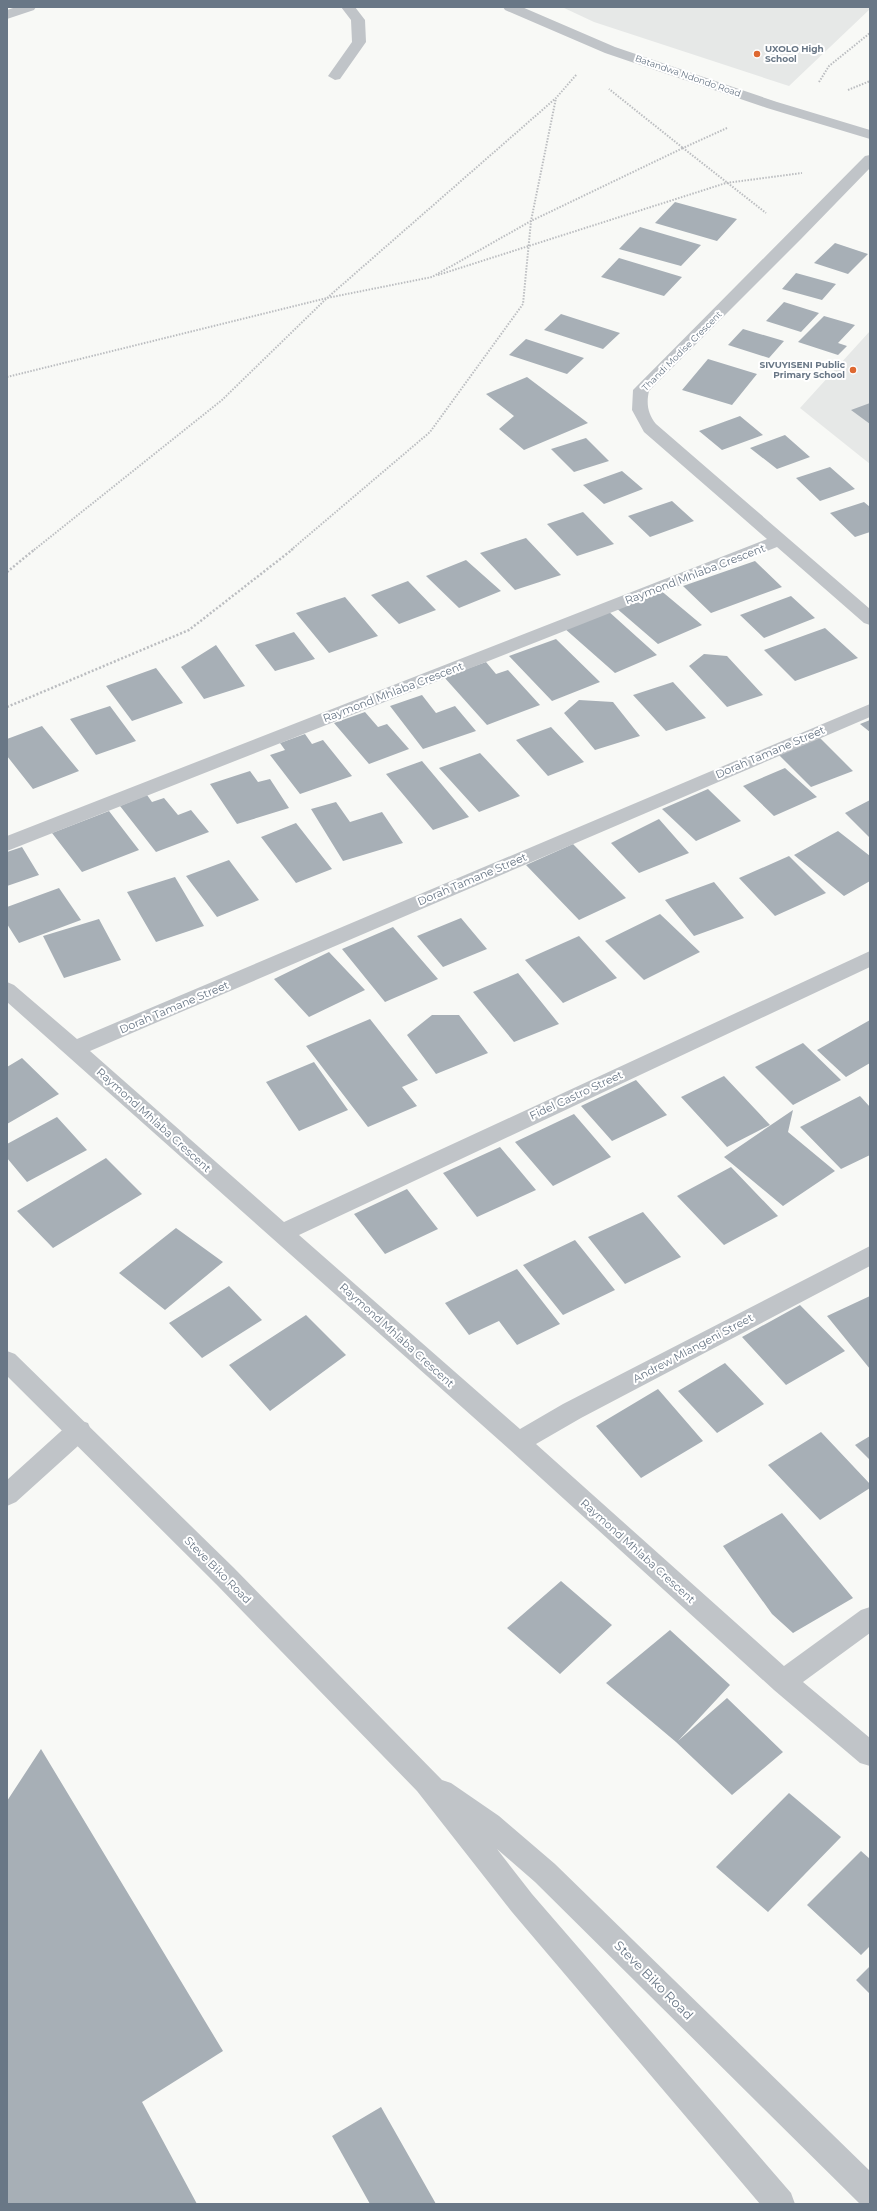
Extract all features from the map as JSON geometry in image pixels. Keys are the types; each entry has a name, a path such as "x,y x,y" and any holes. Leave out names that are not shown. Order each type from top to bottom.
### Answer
{"street":[{"path":"7,15 29,7"},
{"path":"335,76 359,42 358,20 348,7"},
{"name":"Batandwa Ndondo Road","path":"510,7 565,32 610,50 772,105 870,135"},
{"name":"Thandi Modise Crescent","path":"866,162 796,236 641,390 638,401 639,411 650,428 870,619"},
{"name":"Raymond Mhlaba Crescent","path":"7,844 779,540"},
{"name":"Dorah Tamane Street","path":"75,1049 870,710"},
{"name":"Fidel Castro Street","path":"282,1233 318,1214 870,958"},
{"name":"Raymond Mhlaba Crescent","path":"7,990 518,1442 783,1682 870,1754"},
{"name":"Andrew Mlangeni Street","path":"518,1442 579,1407 870,1255"},
{"name":"Steve Biko Road","path":"7,1360 79,1430 427,1782 522,1903 780,2204"},
{"path":"7,1495 79,1430"},
{"path":"783,1682 870,1618"},
{"name":"Steve Biko Road","path":"427,1782 489,1825 545,1873 870,2192"}],"path":[{"path":"816,87 829,66 870,33"},
{"path":"7,572 222,400 327,298 556,98 578,73"},
{"path":"606,87 726,183 796,236"},
{"path":"7,706 189,630 273,566 430,432 523,304 530,221 556,98"},
{"path":"432,277 530,221 683,148"},
{"path":"7,377 327,298 432,277 726,183 866,162"}],"shaded area":[{"name":"UXOLO High School","path":"562,7 870,7 870,9 789,86 594,22"},
{"name":"SIVUYISENI Public Primary School","path":"870,331 870,464 800,408"}],"building":[{"path":"675,202 737,219 717,241 655,223"},
{"path":"640,227 701,245 681,266 619,249"},
{"path":"835,243 868,254 848,274 814,263"},
{"path":"619,258 682,277 664,296 601,277"},
{"path":"796,273 836,284 822,300 782,289"},
{"path":"784,302 819,313 801,332 766,321"},
{"path":"561,314 620,333 603,349 544,330"},
{"path":"824,316 855,325 838,343 847,346 838,355 798,342"},
{"path":"743,329 784,341 769,358 728,345"},
{"path":"526,339 584,358 567,374 509,355"},
{"path":"708,359 757,374 732,405 682,390"},
{"path":"527,377 588,423 524,450 499,429 514,416 486,394"},
{"path":"870,403 870,424 851,410"},
{"path":"740,416 763,435 722,450 699,431"},
{"path":"785,435 810,457 777,469 750,448"},
{"path":"586,438 609,461 574,472 551,449"},
{"path":"830,467 855,489 820,501 796,478"},
{"path":"622,471 643,489 604,504 583,485"},
{"path":"672,501 694,521 650,537 628,516"},
{"path":"864,502 870,507 870,532 855,537 830,513"},
{"path":"583,512 614,544 577,556 547,524"},
{"path":"526,538 561,575 515,590 480,553"},
{"path":"466,560 501,591 459,608 426,576"},
{"path":"755,561 782,587 711,613 683,586"},
{"path":"408,581 436,610 399,624 371,595"},
{"path":"659,589 702,625 658,644 615,607"},
{"path":"791,596 815,618 764,638 740,615"},
{"path":"345,597 378,636 329,653 296,613"},
{"path":"607,610 657,655 615,673 564,628"},
{"path":"825,628 858,658 795,681 764,650"},
{"path":"294,632 315,659 275,671 255,645"},
{"path":"556,639 600,682 552,701 509,656"},
{"path":"216,645 245,686 204,699 181,667"},
{"path":"704,654 727,656 763,695 727,707 689,666"},
{"path":"486,662 496,674 508,670 540,705 487,725 444,677"},
{"path":"156,668 183,703 132,721 106,686"},
{"path":"673,682 706,718 666,731 633,695"},
{"path":"422,695 436,713 455,706 476,731 423,749 390,706"},
{"path":"579,700 613,702 640,736 595,750 564,713"},
{"path":"110,706 136,741 96,755 70,719"},
{"path":"365,712 378,727 387,724 409,749 369,764 334,723"},
{"path":"870,720 870,732 860,724"},
{"path":"42,726 79,771 33,789 7,756 7,739"},
{"path":"551,727 584,762 548,776 516,740"},
{"path":"305,734 312,744 323,740 352,776 300,794 270,755 285,750 280,743"},
{"path":"820,738 853,771 811,787 778,754"},
{"path":"480,753 520,796 479,812 439,768"},
{"path":"422,761 469,817 433,830 386,774"},
{"path":"785,768 817,797 774,816 743,786"},
{"path":"250,771 258,782 270,779 289,808 237,824 210,784"},
{"path":"708,789 741,821 696,841 662,809"},
{"path":"147,795 152,802 164,798 178,815 191,810 209,832 156,852 120,806"},
{"path":"870,800 870,838 845,813"},
{"path":"336,802 350,822 382,812 403,843 343,861 311,809"},
{"path":"109,811 139,850 82,872 52,833"},
{"path":"659,819 689,853 639,873 611,843"},
{"path":"296,823 332,869 296,883 261,837"},
{"path":"838,831 870,856 870,881 844,896 794,855"},
{"path":"573,844 626,898 579,920 526,865"},
{"path":"22,847 39,875 7,886 7,852"},
{"path":"789,856 826,893 775,916 739,878"},
{"path":"229,860 259,900 217,917 186,876"},
{"path":"175,877 204,926 156,942 127,892"},
{"path":"714,882 744,918 694,936 665,900"},
{"path":"59,888 81,920 19,943 7,924 7,907"},
{"path":"660,914 700,952 644,980 605,941"},
{"path":"461,918 487,949 443,967 417,936"},
{"path":"99,919 121,960 64,978 43,936"},
{"path":"393,927 438,979 385,1002 342,949"},
{"path":"579,936 617,978 563,1003 525,960"},
{"path":"329,952 365,990 309,1017 274,979"},
{"path":"518,973 559,1024 514,1042 473,992"},
{"path":"432,1015 459,1015 488,1053 436,1074 407,1035"},
{"path":"370,1019 418,1080 402,1087 417,1106 368,1127 306,1046"},
{"path":"870,1020 870,1063 846,1077 817,1050"},
{"path":"803,1043 841,1080 793,1105 755,1067"},
{"path":"22,1058 59,1094 7,1124 7,1067"},
{"path":"314,1062 348,1110 299,1131 266,1082"},
{"path":"724,1076 770,1125 727,1147 681,1097"},
{"path":"636,1080 667,1115 612,1141 581,1106"},
{"path":"860,1096 870,1107 870,1155 841,1169 800,1127"},
{"path":"793,1110 788,1132 835,1171 783,1206 724,1157"},
{"path":"574,1114 611,1157 553,1186 515,1142"},
{"path":"57,1117 87,1150 27,1182 7,1158 7,1144"},
{"path":"500,1147 536,1190 477,1217 443,1173"},
{"path":"106,1158 142,1194 53,1248 17,1211"},
{"path":"731,1167 778,1216 724,1245 677,1196"},
{"path":"407,1189 438,1229 385,1254 354,1214"},
{"path":"643,1212 681,1257 625,1284 588,1237"},
{"path":"176,1228 223,1262 165,1310 119,1273"},
{"path":"575,1240 615,1290 563,1315 523,1265"},
{"path":"517,1269 560,1324 517,1345 499,1321 469,1335 445,1303"},
{"path":"229,1286 262,1320 202,1358 169,1323"},
{"path":"870,1296 870,1369 827,1316"},
{"path":"800,1305 845,1351 786,1385 742,1337"},
{"path":"306,1315 346,1355 270,1411 229,1365"},
{"path":"725,1363 764,1404 717,1433 678,1391"},
{"path":"658,1389 703,1441 641,1478 596,1426"},
{"path":"821,1432 870,1484 870,1488 820,1520 768,1465"},
{"path":"870,1436 870,1460 855,1445"},
{"path":"782,1513 853,1598 793,1633 772,1614 723,1546"},
{"path":"561,1581 612,1625 560,1674 507,1628"},
{"path":"670,1630 730,1685 678,1741 727,1698 783,1752 732,1795 676,1742 606,1683"},
{"path":"41,1749 223,2051 142,2102 197,2204 7,2204 7,1801"},
{"path":"789,1793 841,1837 768,1912 716,1867"},
{"path":"861,1851 870,1859 870,1946 861,1955 807,1905"},
{"path":"870,1966 870,1994 856,1980"},
{"path":"381,2107 436,2204 370,2204 332,2136"}],"place":[{"name":"UXOLO High School","path":"757,54"},
{"name":"SIVUYISENI Public Primary School","path":"853,370"}]}
